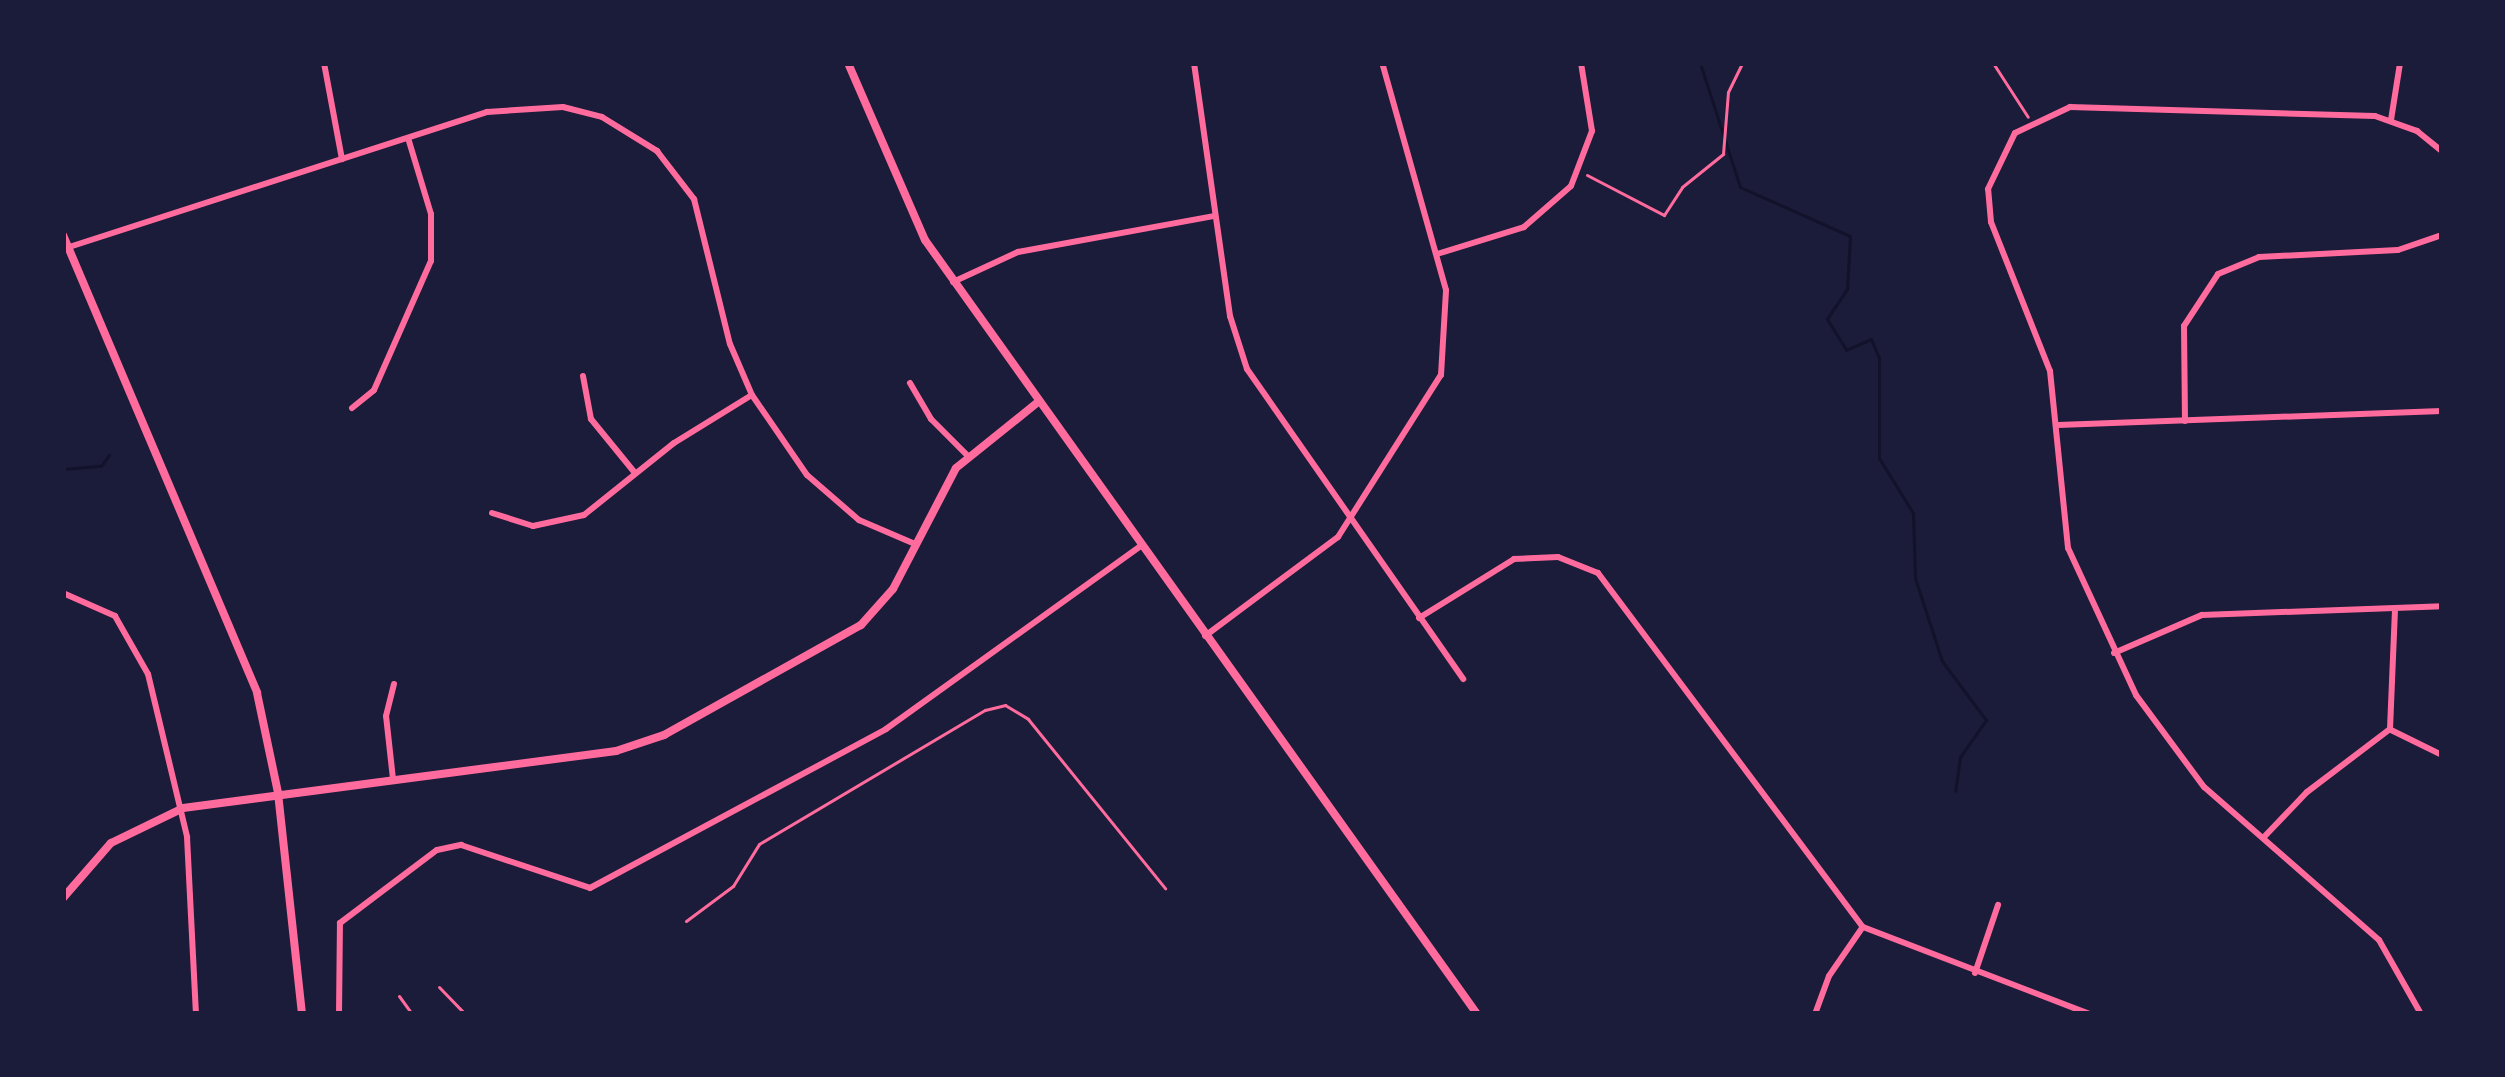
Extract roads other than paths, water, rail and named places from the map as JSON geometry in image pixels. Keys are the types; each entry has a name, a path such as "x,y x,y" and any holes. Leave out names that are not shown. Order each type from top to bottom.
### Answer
{"street":[{"path":"324,63 342,159"},
{"path":"848,63 908,209 953,282 1474,1010 1460,1014"},
{"path":"1194,63 1216,215 1247,369 1463,679"},
{"path":"1205,636 1318,556 1350,520 1441,375 1449,317 1437,254 1382,63"},
{"path":"1437,254 1535,220 1580,171 1593,116 1581,63"},
{"path":"2391,120 2400,63"},
{"path":"65,248 407,138 521,106 563,107 634,133 694,200 730,344 752,395 832,501 915,544"},
{"path":"2421,1014 2379,940 2172,752 2114,653 2068,548 2058,425 2042,342 1988,210 1993,166 2030,121 2079,106 2391,120 2442,151"},
{"path":"352,408 374,390 431,261 430,214 407,138"},
{"path":"953,282 1018,252 1216,215"},
{"path":"63,235 246,663 278,793 302,1014"},
{"path":"2185,421 2184,326 2218,274 2259,257 2398,250 2442,235"},
{"path":"583,376 590,419 635,473"},
{"path":"910,383 931,419 967,454"},
{"path":"492,512 521,526 566,522 602,505 635,473 752,395"},
{"path":"63,898 111,844 183,808 616,751 664,734 847,636 893,589 967,454 1038,402"},
{"path":"2058,425 2442,411"},
{"path":"339,1014 337,928 437,850 461,845 590,888 886,729 1141,546"},
{"path":"1419,618 1514,559 1558,557 1598,573 1863,927 2088,1014"},
{"path":"63,593 101,606 134,639 183,808 196,1014"},
{"path":"2114,653 2202,615 2442,606"},
{"path":"2390,730 2395,608"},
{"path":"393,779 386,716 394,684"},
{"path":"2264,837 2307,792 2390,730"},
{"path":"2390,730 2442,755"},
{"path":"1975,974 1999,905"},
{"path":"1816,1014 1829,976 1863,927"}],"waterway":[{"path":"1700,63 1740,187 1850,236 1847,289 1827,319 1846,350 1871,339 1879,358 1879,458 1913,513 1915,578 1942,661 1986,720 1960,757 1955,791"},
{"path":"63,469 101,466 109,455"}]}
